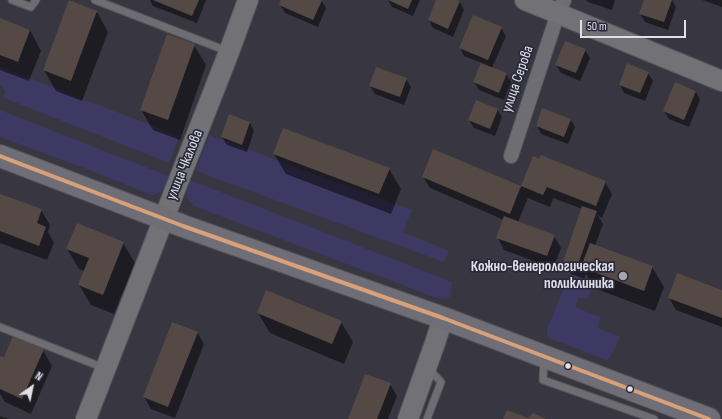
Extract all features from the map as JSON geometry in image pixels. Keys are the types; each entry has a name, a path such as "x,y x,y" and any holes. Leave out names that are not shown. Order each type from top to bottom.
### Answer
{"main road":[{"path":"0,156 164,218 443,318 702,418"}],"street":[{"name":"улица Чкалова","path":"86,419 248,0"},
{"path":"525,0 561,7 722,81"},
{"name":"улица Серова","path":"511,156 561,7"},
{"path":"408,419 443,318"}],"lane":[{"path":"12,0 30,7 36,0"},
{"path":"95,0 229,52"},
{"path":"0,327 106,369"},
{"path":"544,356 543,380 654,419"},
{"path":"427,367 441,382 427,419"}],"shaded area":[{"path":"0,67 179,136 169,163 4,98 5,91 0,85"},
{"path":"0,110 171,177 161,192 152,195 0,137"},
{"path":"209,135 412,210 403,232 449,251 444,262 196,171"},
{"path":"190,180 452,282 450,297 444,299 434,297 194,206 186,196"},
{"path":"576,274 596,282 587,299 579,298 575,307 600,317 598,328 620,337 611,356 607,360 551,339 547,336 547,329 567,280"}],"building":[{"path":"69,0 97,11 71,81 43,70"},
{"path":"153,0 199,0 192,16"},
{"path":"281,0 322,0 313,20 279,5"},
{"path":"388,0 412,0 408,9"},
{"path":"436,0 460,1 448,29 428,20"},
{"path":"644,0 672,0 664,22 639,14"},
{"path":"473,15 502,27 488,60 459,48"},
{"path":"0,18 30,30 18,62 0,55"},
{"path":"167,34 195,44 168,120 140,110"},
{"path":"565,41 586,49 576,73 555,65"},
{"path":"481,63 507,73 499,93 473,82"},
{"path":"627,63 649,72 640,93 619,85"},
{"path":"376,67 407,78 400,97 369,86"},
{"path":"675,82 696,91 684,120 663,111"},
{"path":"476,100 498,109 490,129 468,120"},
{"path":"542,108 571,119 564,137 536,126"},
{"path":"229,114 250,122 242,145 221,137"},
{"path":"283,128 390,168 379,194 273,154"},
{"path":"433,149 521,186 510,214 422,177"},
{"path":"541,155 606,181 596,206 547,187 543,195 521,186 533,156 539,159"},
{"path":"0,194 42,209 37,223 46,227 39,246 0,231"},
{"path":"582,206 597,211 577,267 563,262"},
{"path":"504,216 555,235 547,256 496,238"},
{"path":"77,223 124,242 103,295 78,285 89,258 66,249"},
{"path":"590,243 653,266 644,291 581,267"},
{"path":"677,273 722,290 722,318 668,298"},
{"path":"266,290 342,321 332,344 257,313"},
{"path":"172,322 198,332 168,407 143,397"},
{"path":"13,336 44,349 22,399 0,389 0,356 4,357"},
{"path":"365,374 391,383 377,419 348,419"},
{"path":"507,410 528,418 533,413 546,419 503,419"}],"transit line":[{"path":"0,156 183,226 443,318 709,419"}],"place":[{"name":"Кожно-венерологическая поликлиника","path":"623,276"}]}
